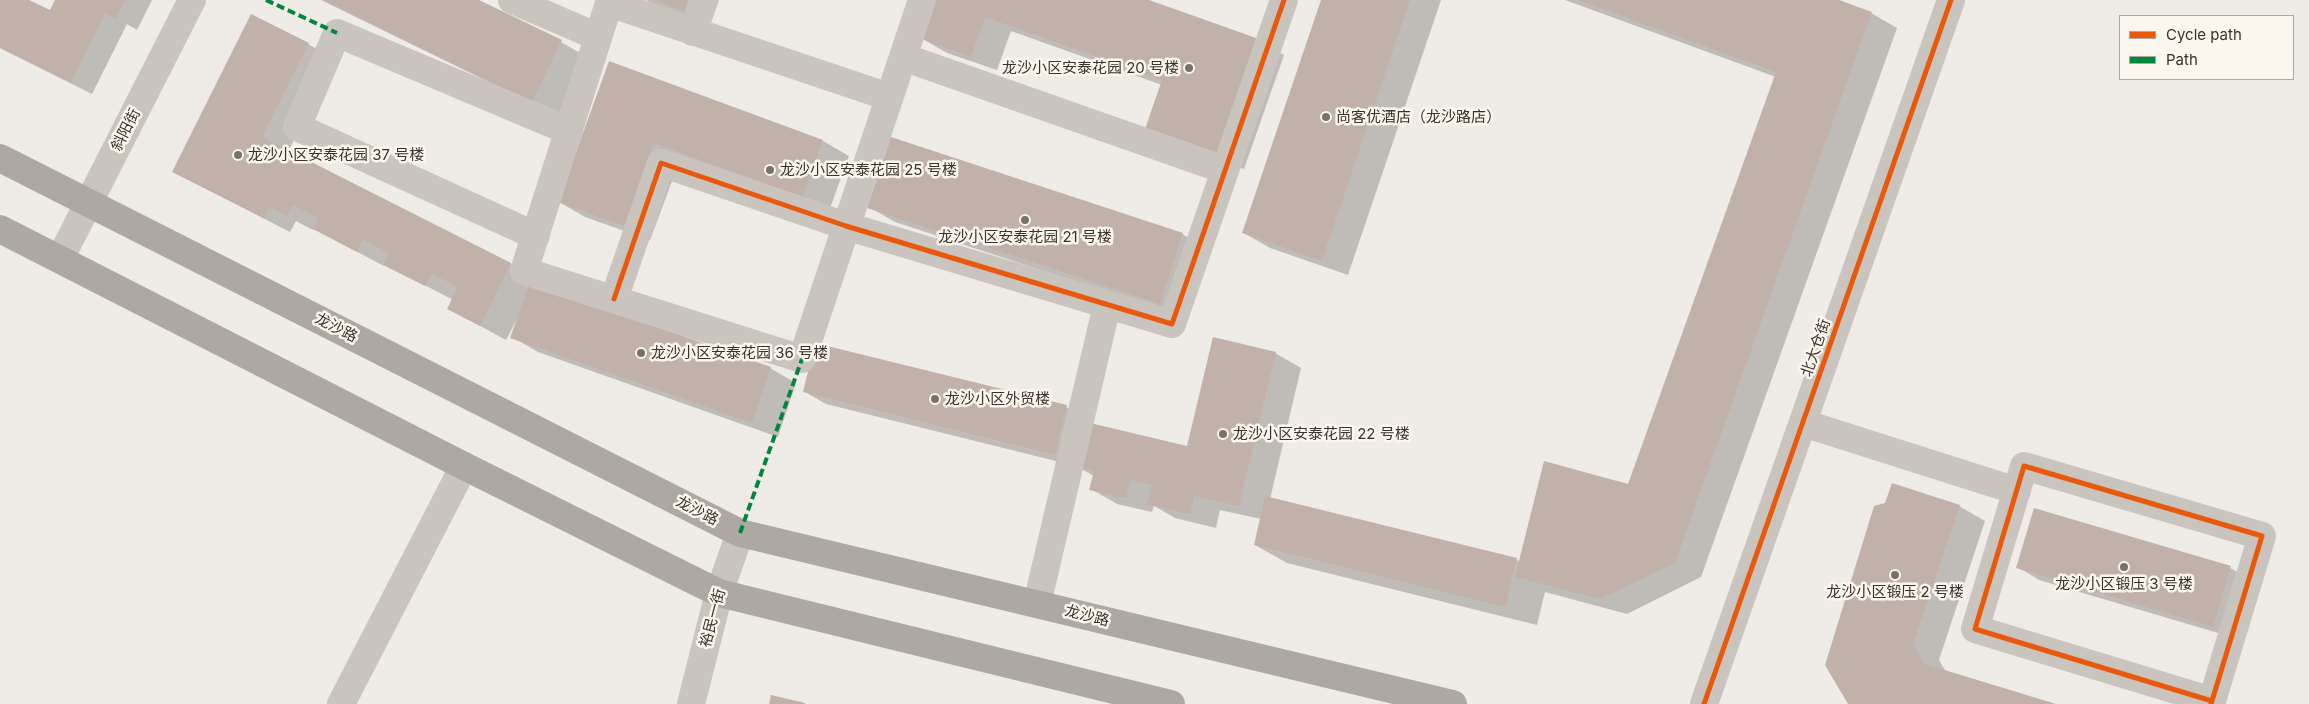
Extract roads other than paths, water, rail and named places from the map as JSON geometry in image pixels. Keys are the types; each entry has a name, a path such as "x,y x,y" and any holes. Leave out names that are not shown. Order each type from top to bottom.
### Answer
{"main road":[{"name":"龙沙路","path":"0,158 740,533 1453,704"},
{"path":"0,229 464,466 718,593 1171,704"}],"street":[{"name":"斜阳街","path":"60,259 192,0"},
{"path":"512,0 598,37"},
{"path":"693,32 704,0"},
{"path":"889,97 609,2 524,271 802,359 903,57 921,0"},
{"path":"614,299 660,163 846,226 1172,324 1284,0"},
{"name":"北大仓街","path":"1704,704 1951,0"},
{"path":"536,236 297,127 337,33 569,131"},
{"path":"903,57 1225,170"},
{"path":"1037,604 1107,305"},
{"path":"1803,422 2017,491"},
{"path":"341,704 464,466"},
{"path":"2024,466 2262,536 2211,702 1975,629 2024,466"},
{"name":"裕民一街","path":"691,704 718,593 740,533"}],"place":[{"name":"龙沙小区安泰花园 20 号楼","path":"1189,68"},
{"name":"尚客优酒店（龙沙路店）","path":"1326,117"},
{"name":"龙沙小区安泰花园 37 号楼","path":"238,155"},
{"name":"龙沙小区安泰花园 25 号楼","path":"770,170"},
{"name":"龙沙小区安泰花园 21 号楼","path":"1025,220"},
{"name":"龙沙小区安泰花园 36 号楼","path":"641,353"},
{"name":"龙沙小区外贸楼","path":"935,399"},
{"name":"龙沙小区安泰花园 22 号楼","path":"1223,434"},
{"name":"龙沙小区锻压 3 号楼","path":"2124,567"},
{"name":"龙沙小区锻压 2 号楼","path":"1895,575"}]}
